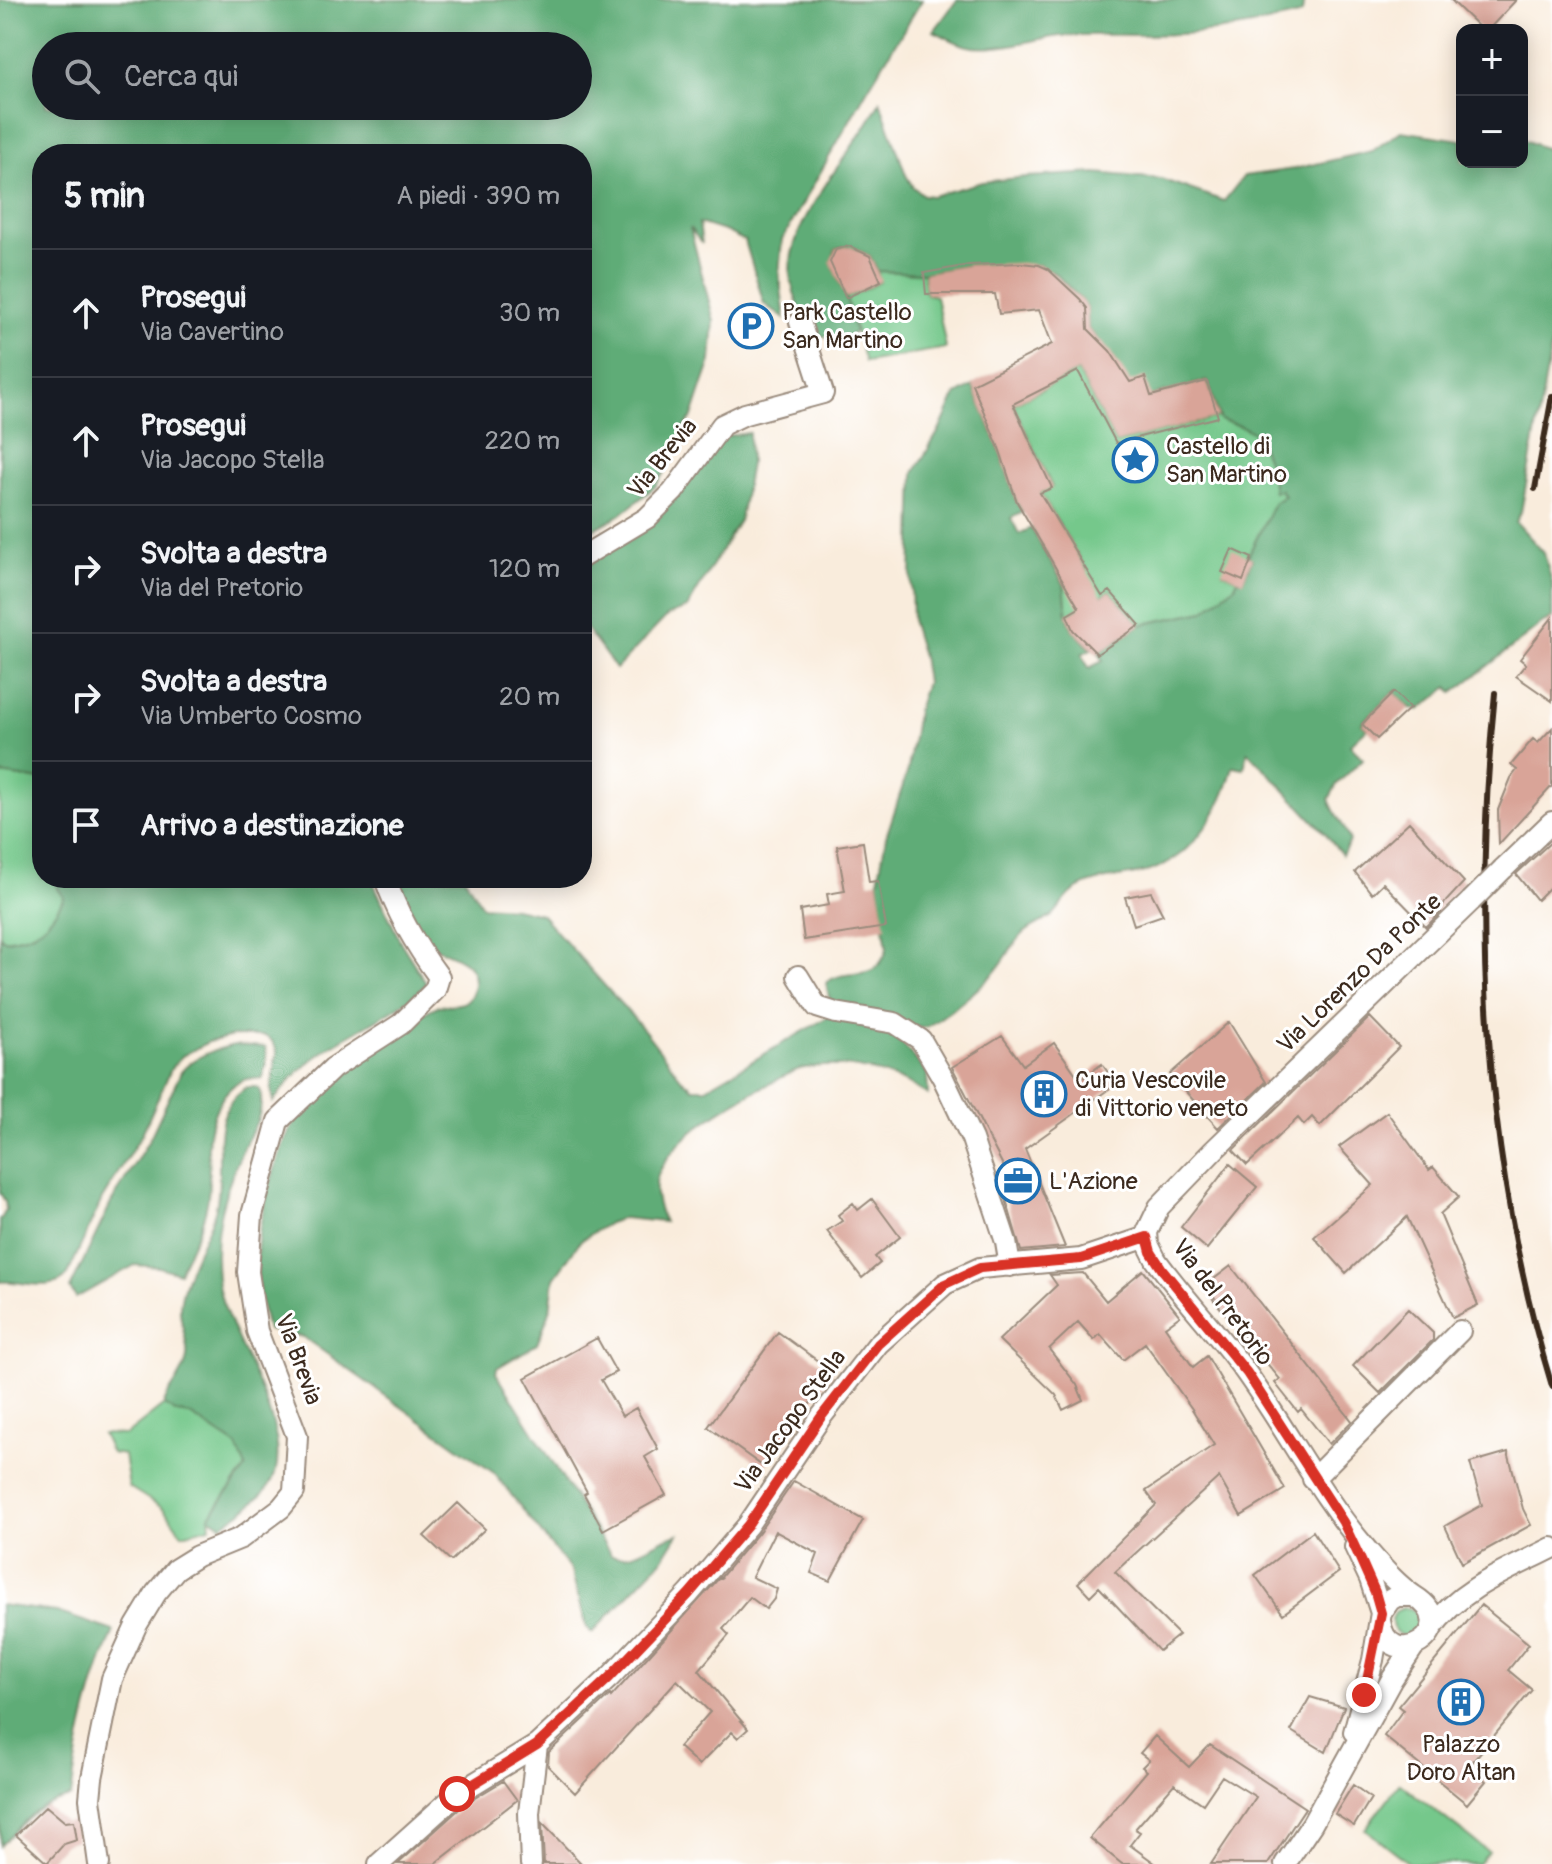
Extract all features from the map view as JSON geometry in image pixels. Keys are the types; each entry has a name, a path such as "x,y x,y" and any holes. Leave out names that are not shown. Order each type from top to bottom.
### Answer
{"street":[{"name":"Via Brevia","path":"592,551 647,518 673,492 722,425 745,414 823,393 800,322"},
{"name":"Via Lorenzo Da Ponte","path":"1147,1237 1148,1225 1159,1207 1213,1151 1552,822"},
{"name":"Via Brevia","path":"99,1864 90,1799 92,1778 112,1679 136,1626 156,1593 176,1569 197,1556 241,1538 281,1508 294,1492 297,1436 257,1331 248,1272 252,1215 278,1121 333,1068 401,1024 435,990 439,977 418,950 388,888"},
{"path":"798,976 817,1007 895,1023 921,1040 972,1139 1006,1242 1010,1266"},
{"name":"Via Jacopo Stella","path":"379,1864 457,1794 537,1745 609,1678 689,1594 748,1525 821,1417 878,1344 945,1284 980,1268 1081,1259 1147,1237"},
{"name":"Via del Pretorio","path":"1147,1237 1151,1252 1162,1269 1247,1373 1343,1522 1379,1564 1414,1596"},
{"path":"1313,1479 1460,1331"},
{"name":"Via del Pretorio","path":"1343,1522 1370,1579 1380,1617"},
{"path":"1431,1629 1447,1610 1475,1588 1552,1548"},
{"path":"1345,1767 1373,1660 1380,1617 1390,1600 1397,1596 1414,1596 1427,1605 1433,1621 1427,1637 1406,1648 1390,1642 1381,1629 1380,1617"},
{"path":"1285,1864 1312,1824 1392,1679 1414,1646"},
{"path":"531,1864 529,1813 537,1745"}],"green space":[{"path":"0,0 922,0 782,240 779,273 785,319 764,304 745,241 699,223 702,244 690,228 714,321 711,361 692,417 656,486 620,515 592,530 592,144 32,144 32,779 0,774"},
{"path":"957,0 1304,0 1299,15 1221,30 1060,36 978,47 959,44 934,31"},
{"path":"880,101 906,175 913,187 923,195 932,196 982,182 1096,173 1161,179 1224,201 1244,176 1294,169 1372,151 1401,131 1456,139 1456,168 1528,168 1528,141 1552,151 1552,343 1521,512 1516,522 1544,553 1552,583 1552,619 1453,693 1449,687 1419,710 1410,708 1394,692 1362,723 1367,729 1350,745 1363,759 1337,784 1329,799 1350,841 1342,855 1248,751 1244,768 1233,766 1214,814 1179,855 1149,871 1100,881 1073,892 1053,915 1022,935 978,989 936,1021 920,1028 830,1002 826,983 843,975 869,971 882,960 887,949 878,881 886,837 908,770 917,711 926,682 912,623 914,473 955,396 973,386 1023,512 1011,518 1019,534 1031,528 1064,584 1067,615 1073,630 1091,649 1082,654 1089,668 1103,661 1099,653 1140,625 1204,611 1235,586 1238,579 1243,580 1252,559 1248,556 1274,503 1284,496 1280,489 1274,492 1271,471 1257,435 1220,420 1207,381 1151,396 1126,384 1115,361 1088,329 1087,308 1056,274 1039,265 969,265 924,273 877,271 870,256 849,246 836,249 831,262 846,298 855,332 833,337 820,335 808,328 791,281 793,250 812,206"},
{"path":"877,271 924,273 926,294 936,296 946,348 865,362 846,298 880,282"},
{"path":"1078,371 1116,443 1218,417 1257,435 1271,471 1274,491 1280,489 1284,497 1274,503 1248,556 1223,572 1238,579 1235,586 1204,611 1140,625 1110,591 1067,615 1064,584 1087,571 1040,493 1052,487 1013,404"},
{"path":"749,433 750,464 740,519 687,608 668,615 616,669 592,637 592,563 658,511 720,437"},
{"path":"0,774 32,779 32,888 58,888 64,898 47,923 33,933 3,940 0,935"},
{"path":"58,888 376,888 401,943 426,983 396,1008 319,1054 273,1102 271,1087 277,1052 272,1041 265,1036 233,1036 208,1042 182,1056 172,1067 142,1134 102,1199 68,1274 62,1280 47,1285 0,1282 0,1221 6,1210 0,1193 0,936 4,940 33,933 47,923 64,898"},
{"path":"398,888 471,888 482,906 515,908 541,914 644,1030 681,1078 693,1088 706,1088 828,1017 875,1026 900,1041 927,1073 928,1095 900,1080 869,1070 837,1066 801,1069 709,1118 679,1145 658,1175 656,1193 664,1222 623,1218 581,1240 554,1278 550,1311 537,1344 497,1368 496,1373 611,1555 636,1553 678,1534 662,1560 592,1633 587,1628 571,1571 494,1473 303,1337 267,1330 257,1273 258,1238 271,1181 290,1130 318,1095 398,1030 438,1006 455,1005 470,998 474,984 470,968 426,940 409,915"},
{"path":"234,1045 265,1047 265,1067 262,1079 238,1082 216,1110 209,1135 209,1189 205,1212 179,1273 135,1265 76,1298 70,1289 111,1203 150,1138 181,1072 198,1058"},
{"path":"247,1087 260,1090 261,1108 235,1167 221,1211 216,1244 217,1278 232,1327 269,1412 276,1440 277,1465 264,1492 222,1525 209,1517 246,1468 237,1446 190,1415 177,1413 164,1405 186,1362 187,1348 180,1307 185,1283 218,1198 219,1145 225,1112 234,1098"},
{"path":"164,1405 177,1413 190,1415 238,1446 246,1468 209,1517 210,1527 182,1534 164,1509 129,1487 124,1455 111,1453 102,1434 126,1435"},
{"path":"0,1605 57,1612 114,1631 86,1712 71,1797 39,1809 0,1846"},
{"path":"1406,1608 1416,1612 1420,1622 1416,1632 1406,1636 1396,1632 1392,1622 1396,1612"},
{"path":"1400,1783 1488,1852 1478,1864 1410,1864 1365,1829"}],"building":[{"path":"1451,0 1516,0 1494,24 1476,24"},
{"path":"849,246 870,256 881,281 846,298 830,262 836,249"},
{"path":"1021,263 1048,269 1080,299 1087,308 1088,329 1110,351 1130,382 1145,377 1151,396 1207,381 1218,417 1116,443 1078,371 1013,404 1052,488 1040,493 1102,596 1110,591 1140,625 1097,654 1073,630 1067,615 1079,608 1017,502 999,448 972,384 1052,344 1039,310 999,314 995,294 926,294 924,273 969,265"},
{"path":"1232,549 1252,558 1243,581 1222,572"},
{"path":"1552,618 1552,701 1516,676 1526,664 1520,659"},
{"path":"1394,692 1410,708 1377,739 1362,724"},
{"path":"1552,728 1552,786 1499,844 1498,810 1517,770 1511,765 1533,739 1538,743"},
{"path":"1409,822 1464,882 1426,927 1383,883 1372,894 1355,872"},
{"path":"1552,841 1552,885 1537,900 1516,874"},
{"path":"863,842 869,882 878,881 886,927 804,940 800,910 829,905 827,894 845,891 837,846"},
{"path":"1151,892 1163,915 1134,925 1125,897"},
{"path":"1370,1017 1399,1047 1320,1126 1312,1117 1304,1125 1298,1118 1247,1165 1233,1150"},
{"path":"1229,1022 1266,1082 1218,1128 1170,1074"},
{"path":"1002,1036 1023,1065 1054,1043 1080,1080 1102,1064 1116,1084 1025,1149 1065,1247 1021,1251 1001,1182 1010,1179 952,1067"},
{"path":"1387,1112 1429,1170 1433,1167 1459,1197 1440,1214 1478,1305 1453,1318 1407,1217 1346,1273 1314,1237 1373,1185 1339,1147"},
{"path":"1230,1164 1257,1187 1207,1249 1181,1227"},
{"path":"872,1199 900,1237 875,1257 880,1263 862,1278 827,1231 842,1221 838,1215 853,1203 858,1210"},
{"path":"1231,1266 1352,1421 1329,1444 1301,1409 1298,1412 1275,1383 1280,1379 1213,1299 1206,1285"},
{"path":"1143,1270 1180,1316 1165,1327 1193,1367 1207,1356 1285,1489 1241,1516 1219,1477 1115,1572 1179,1635 1159,1651 1099,1587 1090,1596 1078,1583 1156,1505 1146,1491 1214,1445 1145,1343 1123,1360 1100,1334 1094,1340 1078,1322 1049,1349 1077,1385 1083,1400 1063,1410 1056,1395 999,1340 1057,1285 1050,1275 1083,1273 1106,1301"},
{"path":"1408,1309 1433,1333 1433,1340 1380,1393 1353,1366"},
{"path":"778,1332 833,1372 764,1467 708,1427"},
{"path":"597,1338 616,1372 601,1380 622,1416 636,1408 658,1449 645,1457 666,1495 603,1530 584,1494 587,1492 525,1378"},
{"path":"1508,1452 1523,1509 1531,1525 1462,1563 1445,1526 1482,1505 1470,1463"},
{"path":"794,1481 863,1520 830,1581 811,1573 818,1554 775,1531 752,1577 777,1589 774,1599 766,1609 750,1597 723,1629 729,1635 699,1670 748,1729 738,1738 732,1732 699,1765 679,1747 710,1712 677,1680 575,1793 548,1766 549,1752 611,1697 720,1577 722,1579"},
{"path":"458,1503 485,1529 451,1561 424,1536"},
{"path":"1313,1531 1339,1572 1283,1614 1255,1575"},
{"name":"Palazzo Doro Altan","path":"1481,1605 1529,1644 1508,1670 1532,1690 1469,1766 1486,1781 1467,1804 1384,1736 1403,1710 1398,1706"},
{"path":"1310,1697 1344,1707 1326,1752 1291,1731"},
{"path":"1155,1736 1189,1767 1210,1745 1305,1808 1268,1864 1211,1864 1256,1797 1222,1776 1203,1804 1174,1784 1135,1829 1140,1832 1130,1845 1156,1864 1122,1864 1090,1838 1147,1771 1142,1767 1149,1760 1140,1753"},
{"path":"503,1781 517,1800 435,1864 398,1864 465,1804"},
{"path":"1353,1785 1371,1798 1354,1826 1335,1814"},
{"path":"46,1806 65,1822 74,1821 77,1840 64,1844 47,1863 16,1835"},
{"path":"542,1823 582,1864 544,1864"}],"railway":[{"path":"1535,489 1552,396"},
{"path":"1495,693 1485,867 1489,1042 1511,1216 1529,1301 1552,1386"}],"place":[{"name":"Park Castello San Martino","path":"751,326"},
{"name":"Castello di San Martino","path":"1135,460"},
{"name":"Curia Vescovile di Vittorio veneto","path":"1044,1094"},
{"name":"L'Azione","path":"1018,1181"},
{"name":"Palazzo Doro Altan","path":"1461,1702"}],"route":[{"path":"457,1794 537,1745 609,1678 689,1594 748,1525 821,1417 878,1344 945,1284 980,1268 1081,1259 1147,1237 1151,1252 1162,1269 1247,1373 1343,1522 1370,1579 1381,1613 1364,1695"}]}
